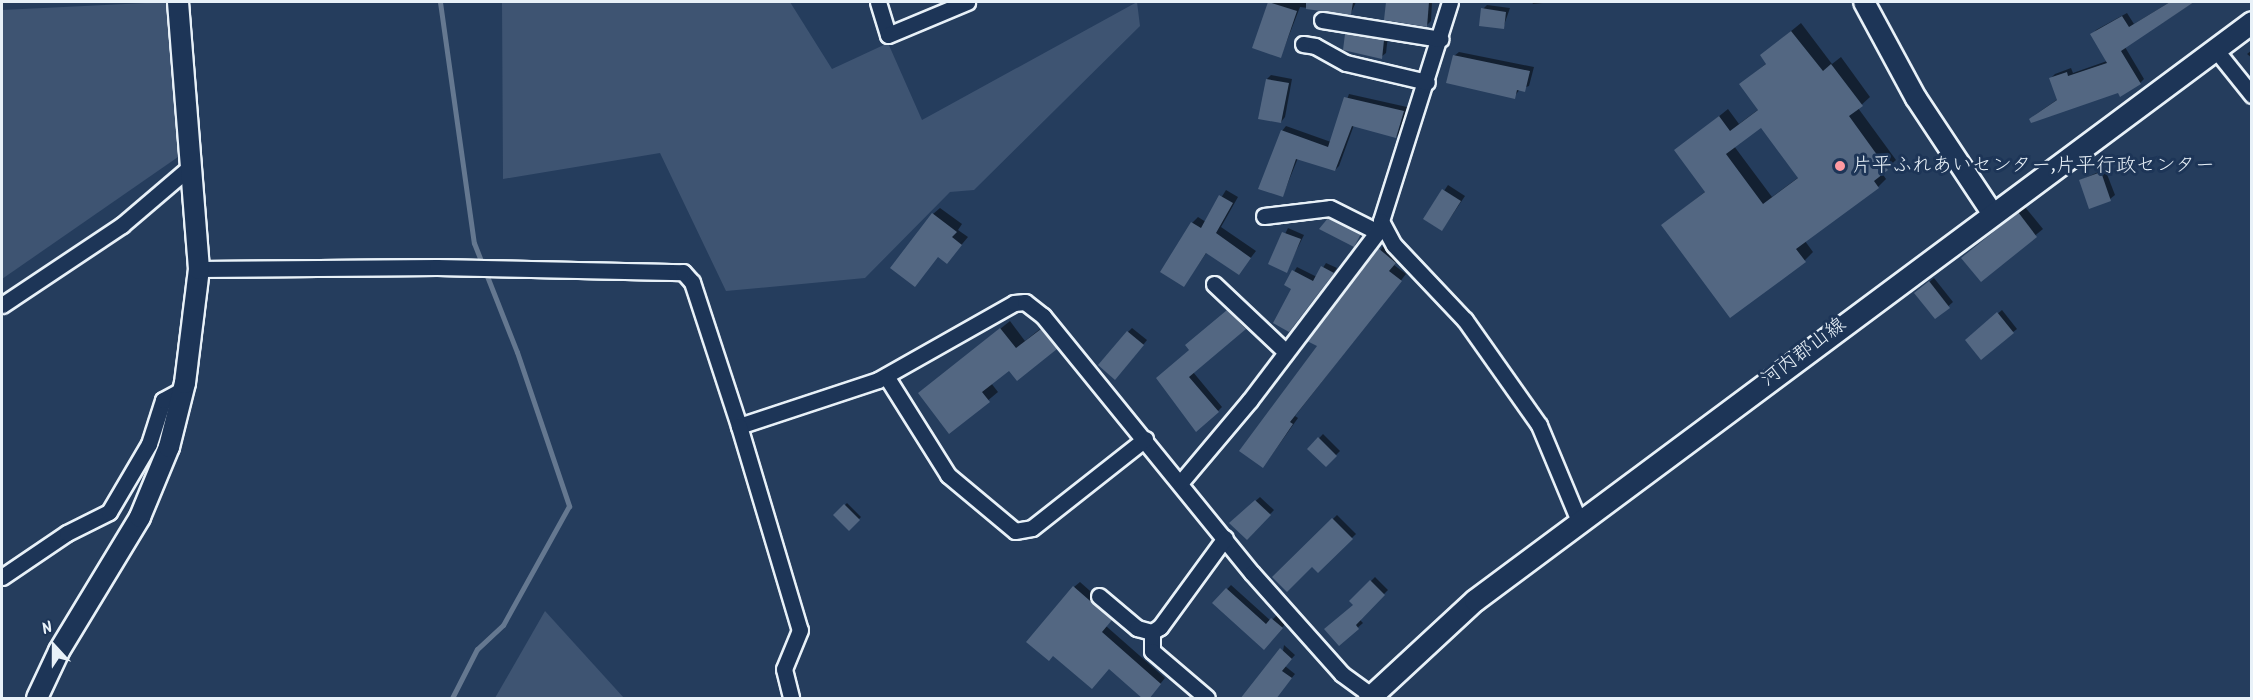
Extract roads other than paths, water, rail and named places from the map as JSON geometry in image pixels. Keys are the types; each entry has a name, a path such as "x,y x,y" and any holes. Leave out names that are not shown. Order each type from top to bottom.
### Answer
{"main road":[{"name":"河内郡山線","path":"1372,697 1474,600 2252,22"}],"street":[{"path":"37,699 59,651 140,517 169,447 184,389 200,269 178,2"},
{"path":"878,2 888,35 967,2"},
{"path":"1180,482 1286,352 1380,229 1385,200 1427,82 1450,2"},
{"path":"1864,2 1916,98 1992,213"},
{"path":"1322,20 1440,39"},
{"path":"1303,44 1315,46 1346,63 1427,82"},
{"path":"2215,49 2252,95"},
{"path":"2,305 122,225 190,167"},
{"path":"1264,216 1330,208 1380,229 1465,320 1535,418 1579,521"},
{"path":"200,269 437,267 683,272 692,282 739,426 801,630 784,669 791,699"},
{"path":"1214,284 1286,352"},
{"path":"739,426 886,376 1014,303 1025,302 1043,316 1225,538 1342,674 1372,697"},
{"path":"886,376 948,475 1015,531 1041,521 1145,439"},
{"path":"2,577 67,533 110,513 149,444 163,400 184,389"},
{"path":"1100,596 1137,628 1152,632 1160,627 1225,538"},
{"path":"1152,632 1152,651 1207,699"}],"waterway":[{"path":"440,2 474,243 517,352 569,506 503,625 477,649 452,698"}],"place":[{"name":"片平ふれあいセンター,片平行政センター","path":"1840,166"}]}
